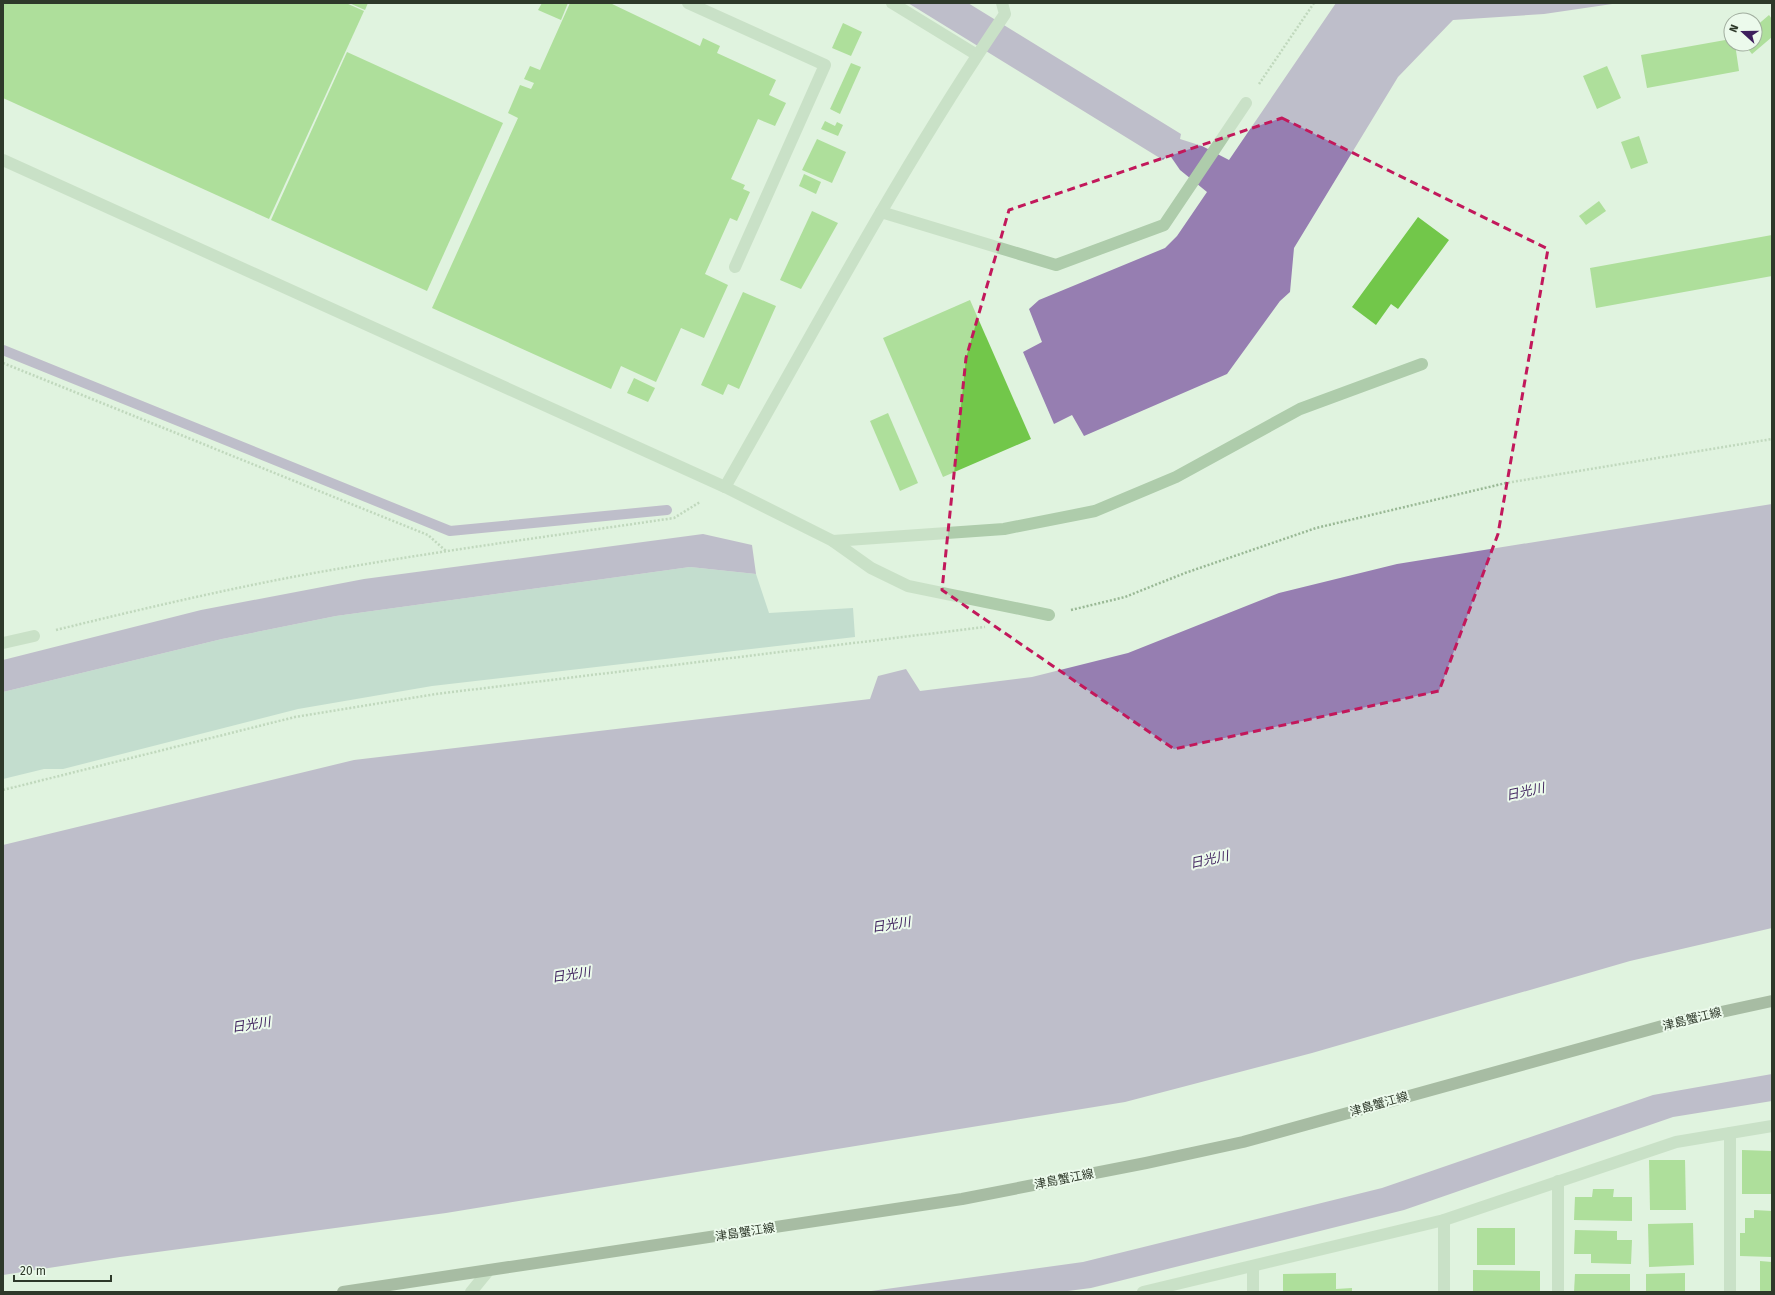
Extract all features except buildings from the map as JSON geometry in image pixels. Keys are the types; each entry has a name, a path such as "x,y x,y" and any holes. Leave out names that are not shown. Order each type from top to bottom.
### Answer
{"main road":[{"name":"津島蟹江線","path":"343,1292 962,1199 1146,1163 1244,1142 1669,1024 1772,1000"}],"street":[{"path":"688,3 825,65 735,267"},
{"path":"892,3 979,52"},
{"path":"725,487 881,212 979,52 1003,8"},
{"path":"881,212 1056,265 1164,225 1246,103"},
{"path":"3,160 725,487 833,541 871,568 908,586 1048,615"},
{"path":"833,541 1004,529 1095,511 1176,477 1300,409 1422,364"},
{"path":"3,643 34,636"},
{"path":"1143,1292 1253,1267 1444,1220 1676,1142 1772,1126"},
{"path":"1730,1133 1730,1292"},
{"path":"1558,1181 1558,1292"},
{"path":"1444,1220 1444,1292"},
{"path":"1253,1267 1253,1292"},
{"path":"471,1292 489,1270"}],"path":[{"path":"1246,103 1314,3"},
{"path":"3,362 428,535 446,551"},
{"path":"1048,615 1125,597 1185,573 1316,528 1506,483 1772,439"},
{"path":"34,636 158,605 287,578 446,551 674,518 725,487"},
{"path":"3,790 295,716 436,694 991,627"}],"highlighted area":[{"path":"1282,118 1548,249 1498,534 1439,691 1174,749 942,590 966,358 1009,210"}],"shaded area":[{"path":"690,567 756,574 769,613 853,608 855,637 432,686 298,709 63,769 44,769 3,779 3,692 222,639 336,616"}],"water":[{"path":"908,3 968,3 1181,134 1180,139 1202,146 1229,160 1336,3 1619,3 1544,14 1453,20 1398,77 1294,248 1290,292 1280,301 1227,374 1084,436 1072,415 1054,424 1023,352 1042,342 1029,309 1039,300 1165,248 1177,236 1207,192 1180,170 1169,154 1163,160"},
{"name":"日光川","path":"1772,504 1772,928 1630,961 1312,1053 1125,1102 446,1213 120,1257 3,1275 3,845 354,760 870,699 878,676 906,669 920,691 1032,677 1128,653 1279,593 1397,564"},
{"path":"703,534 752,545 756,574 690,567 336,616 222,639 3,692 3,660 201,610 364,579"},
{"path":"1772,1074 1772,1101 1673,1117 1404,1210 1091,1288 1060,1292 864,1292 1083,1262 1382,1188 1653,1095"}],"waterway":[{"path":"3,350 450,531 667,510"}]}
